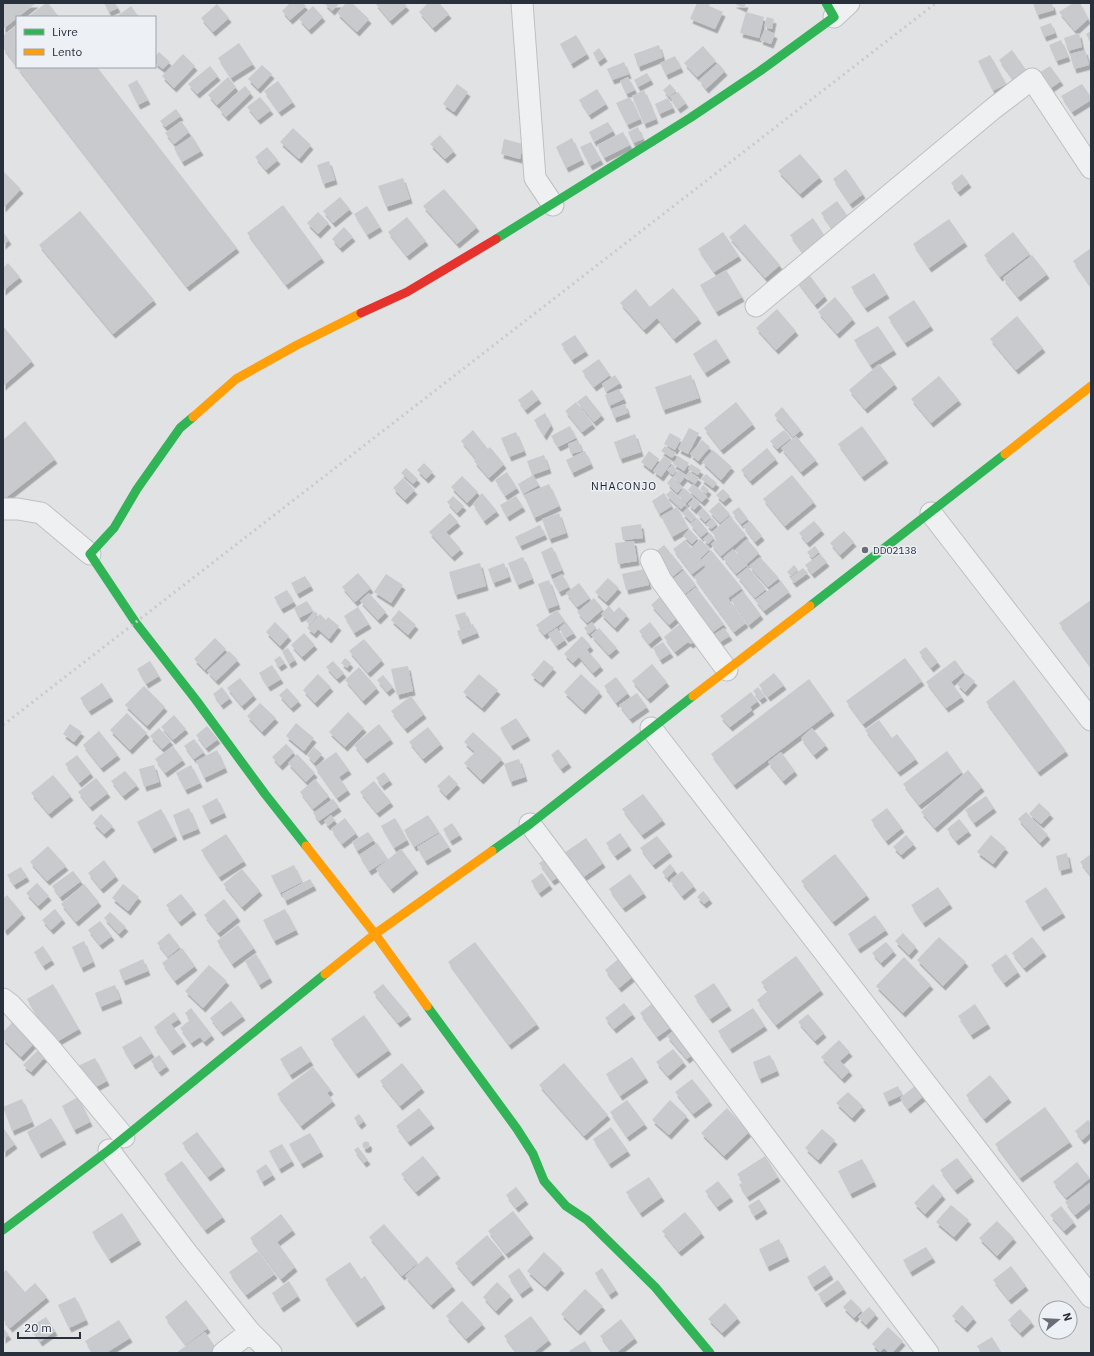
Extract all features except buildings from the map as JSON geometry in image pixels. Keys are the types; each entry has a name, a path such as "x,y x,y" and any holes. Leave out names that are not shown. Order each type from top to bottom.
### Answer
{"street":[{"path":"522,3 535,178 553,204"},
{"path":"90,554 114,528 137,489 180,428 236,380 297,345 350,318 407,292 553,204 735,88 760,71 830,10 849,3"},
{"path":"756,306 988,113 1032,79 1091,168"},
{"path":"3,1230 117,1144 375,934 530,824 931,513 1091,386"},
{"path":"3,509 18,509 41,513 90,554 136,623 196,700 264,794 375,934 517,1129 533,1154 544,1181 566,1206 587,1220 655,1287 710,1353"},
{"path":"931,513 1091,720"},
{"path":"652,560 661,580 727,670"},
{"path":"652,728 1091,1297"},
{"path":"530,824 928,1353"},
{"path":"3,999 45,1042 117,1144 187,1253 250,1332 271,1353"},
{"path":"223,1353 250,1332"}],"railway":[{"path":"3,725 936,3"}],"traffic: fast":[{"path":"496,239 690,118 760,71 834,17 826,3"},
{"path":"193,417 180,428 137,489 114,528 90,554 136,623 306,846"},
{"path":"810,606 1005,454"},
{"path":"492,851 530,824 693,696"},
{"path":"3,1230 109,1150 325,974"},
{"path":"427,1006 517,1129 533,1154 544,1181 566,1206 587,1220 655,1287 710,1353"}],"traffic: slow":[{"path":"193,417 236,379 297,345 361,313"},
{"path":"1005,454 1091,386"},
{"path":"693,696 810,606"},
{"path":"306,846 375,934 427,1006"},
{"path":"325,974 375,934 492,851"}],"traffic: jam":[{"path":"361,313 407,292 496,239"}],"place":[{"name":"DD02138","path":"865,550"}],"district":[{"name":"NHACONJO","path":"624,486"}]}
